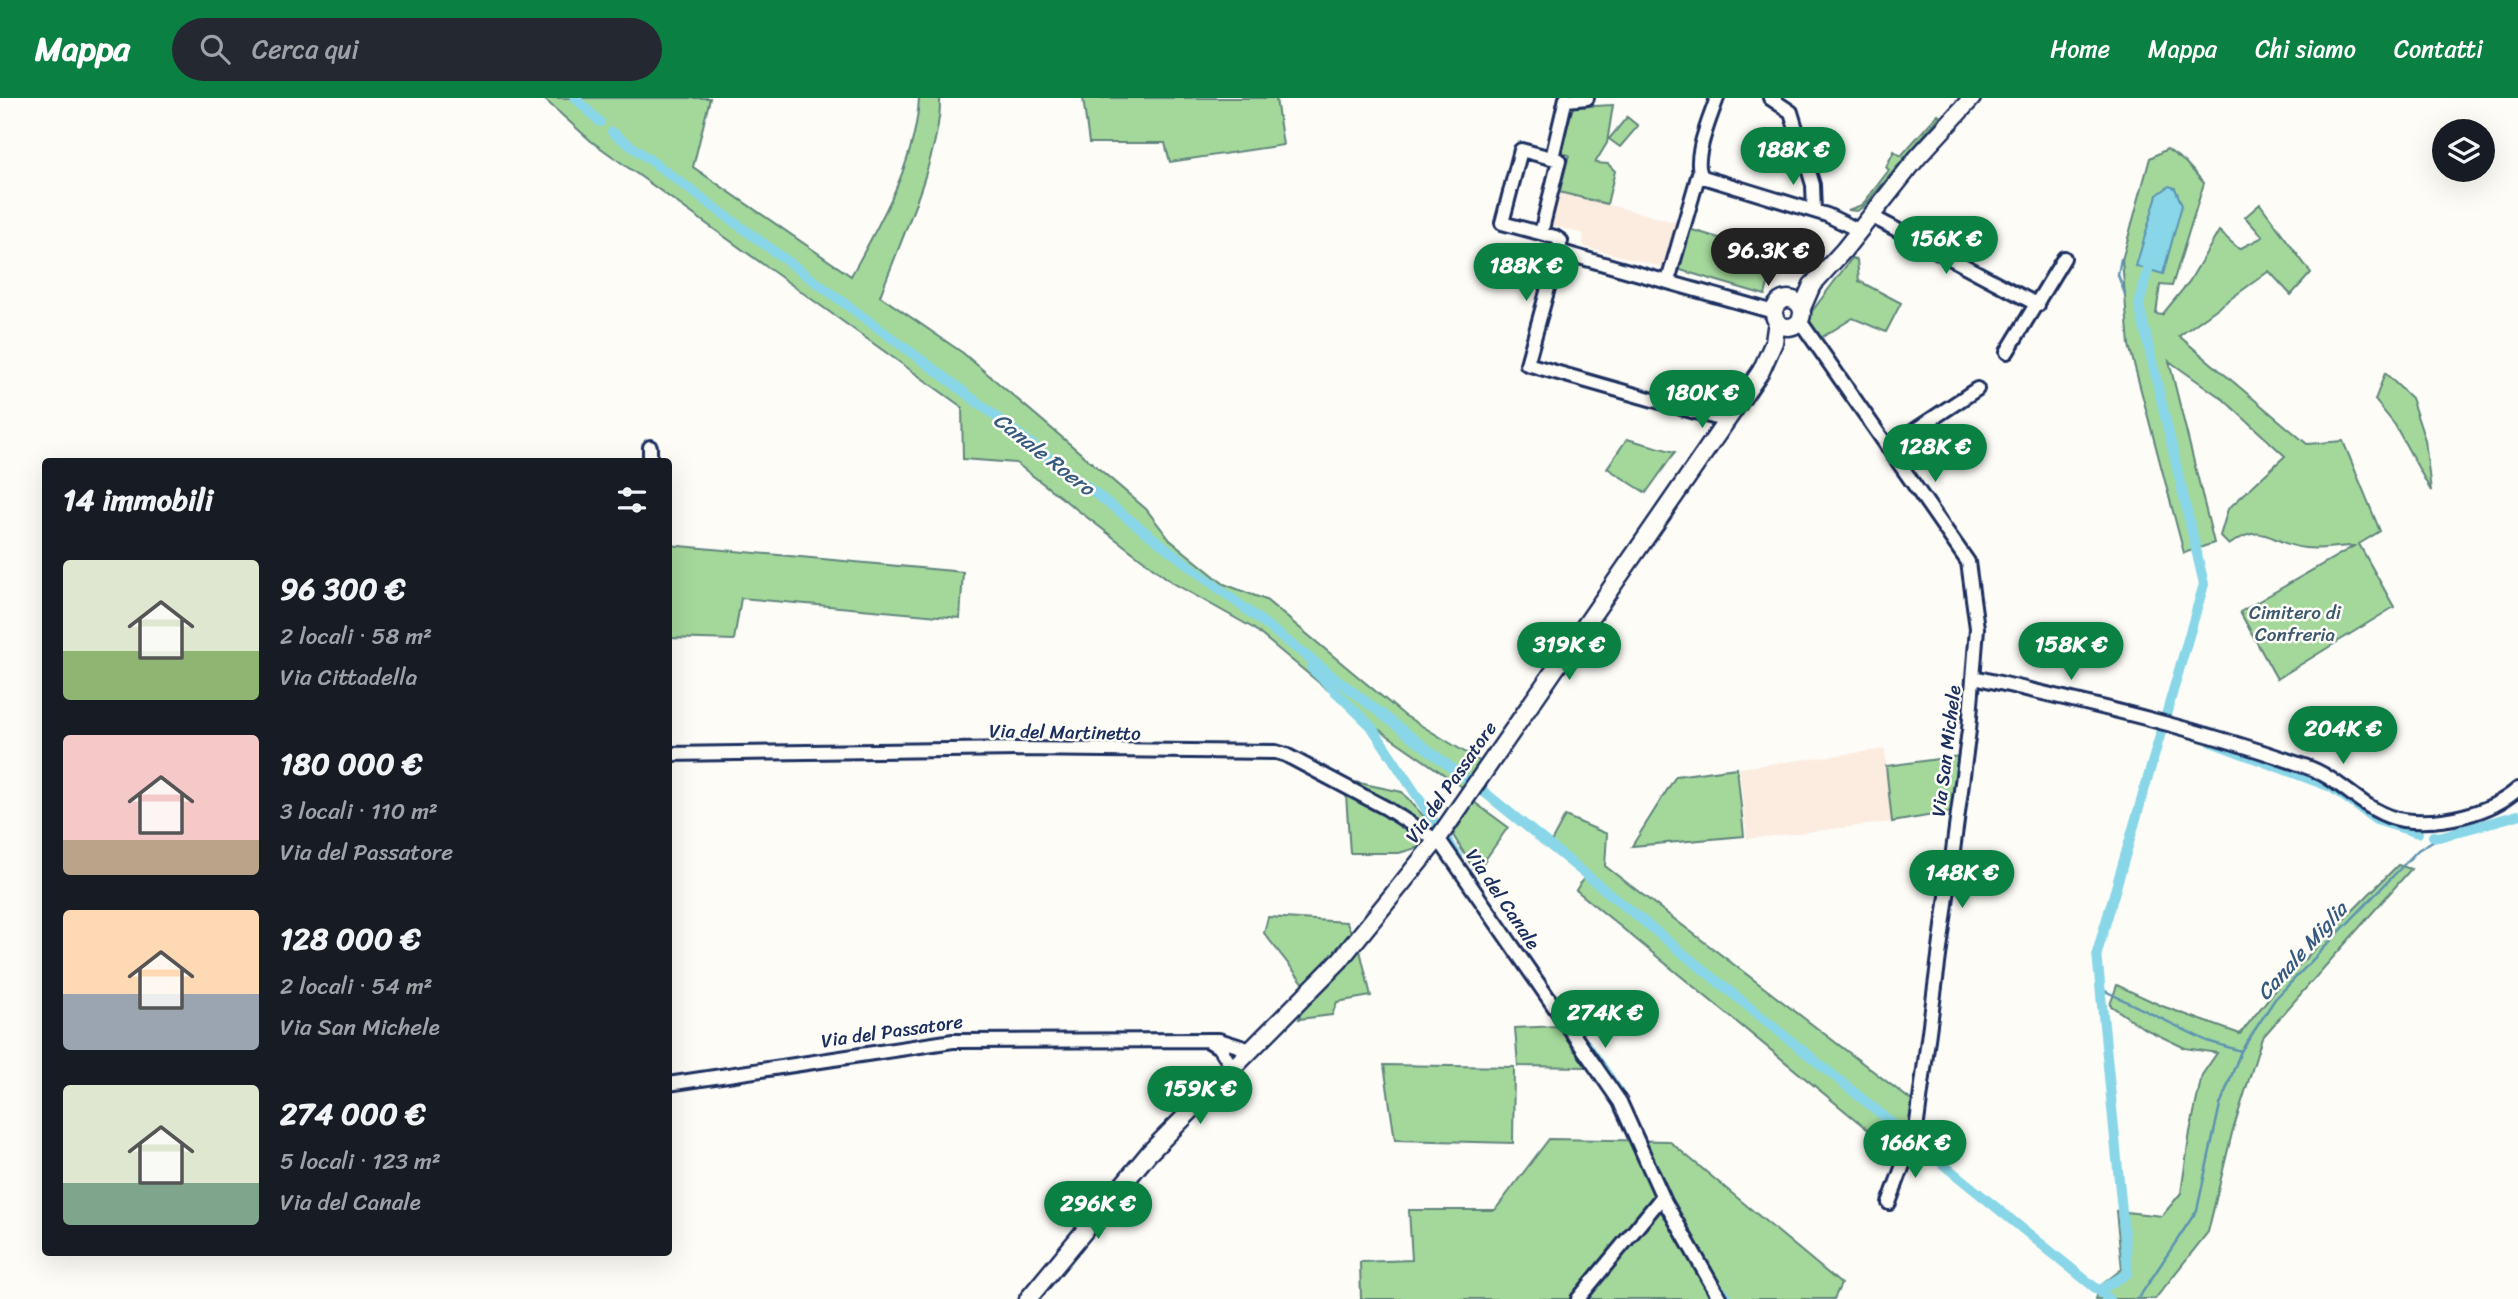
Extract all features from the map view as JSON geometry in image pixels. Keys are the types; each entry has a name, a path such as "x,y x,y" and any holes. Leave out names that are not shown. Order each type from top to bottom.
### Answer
{"street":[{"path":"1552,158 1566,99 1587,98"},
{"path":"1668,281 1699,173 1698,159 1717,98"},
{"path":"1770,98 1791,112 1813,185 1814,211"},
{"name":"Via del Passatore","path":"1028,1299 1149,1153 1340,960 1437,841 1761,371 1789,315 1917,158 1972,98"},
{"path":"1541,233 1559,160 1521,150 1502,223 1541,233 1560,242 1527,365 1727,421"},
{"path":"1699,173 1707,179 1814,211 1860,231"},
{"path":"1871,216 2038,305"},
{"path":"1558,251 1789,315"},
{"path":"2007,352 2038,305 2064,258"},
{"name":"Via San Michele","path":"1789,315 1888,448 1968,562 1977,628 1969,730 1912,1140 1889,1203"},
{"path":"1888,448 1977,389"},
{"path":"650,447 650,458"},
{"path":"1974,677 2165,721 2324,773 2362,802 2385,815 2402,820 2433,821 2470,813 2494,805 2518,789"},
{"name":"Via del Martinetto","path":"672,754 1019,749 1276,752 1386,808 1437,841"},
{"name":"Via del Canale","path":"1437,841 1620,1102 1662,1197 1720,1299"},
{"path":"1207,1040 1220,1048 1232,1068"},
{"name":"Via del Passatore","path":"672,1083 953,1041 1207,1040 1251,1050"},
{"path":"1577,1299 1662,1197"}],"shaded area":[{"path":"1559,192 1679,223 1666,268 1586,247 1583,244 1584,234 1550,225"},
{"path":"1885,749 1892,822 1747,839 1739,768"}],"green space":[{"path":"543,98 710,98 693,167 851,276 885,212 904,168 919,98 940,98 939,119 927,170 880,296 963,353 1146,509 1170,540 1224,584 1266,600 1404,715 1486,765 1468,791 1358,715 1253,628 1173,583 1016,463 963,459 962,407 591,141"},
{"path":"1083,98 1280,98 1276,99 1283,145 1170,162 1165,143 1089,143"},
{"path":"1613,105 1607,143 1595,163 1608,164 1615,171 1607,204 1559,192 1569,155 1560,153 1573,107"},
{"path":"1938,114 1940,116 1864,206 1857,211 1848,210 1862,205 1889,170 1886,167 1894,151 1901,156"},
{"path":"1627,117 1638,126 1620,147 1609,139"},
{"name":"Cimitero di Confreria","path":"2167,149 2185,162 2204,183 2172,286 2160,285 2156,314 2162,315 2189,282 2219,231 2239,249 2263,237 2245,217 2260,204 2311,273 2291,295 2269,271 2179,336 2307,444 2343,441 2380,531 2359,544 2394,607 2277,679 2240,612 2354,546 2305,548 2260,534 2251,534 2229,545 2220,536 2228,509 2285,456 2224,400 2169,361 2214,543 2184,553 2129,345 2122,260 2150,158"},
{"path":"1689,229 1776,255 1765,295 1677,269"},
{"path":"1852,258 1857,260 1859,281 1901,303 1886,332 1853,318 1819,339 1807,318"},
{"path":"2385,373 2411,398 2425,440 2431,491 2395,425 2375,400"},
{"path":"1627,439 1675,452 1646,493 1607,468"},
{"path":"672,545 963,572 960,618 741,598 734,640 672,638"},
{"path":"1960,756 1951,812 1892,822 1886,766"},
{"path":"1737,768 1744,836 1632,846 1676,776"},
{"path":"1345,780 1402,792 1434,828 1420,847 1399,853 1350,853"},
{"path":"1474,802 1508,827 1476,873 1453,835"},
{"path":"1565,816 1607,834 1605,866 1916,1104 1914,1127 1901,1157 1576,890 1588,872 1550,844"},
{"path":"2398,865 2411,869 2262,1038 2232,1133 2208,1232 2155,1299 2096,1299 2100,1286 2122,1269 2116,1211 2162,1216 2181,1193 2202,1075 2217,1053 2185,1048 2143,1028 2110,1005 2117,985 2162,1006 2240,1034 2280,984"},
{"path":"1268,917 1346,922 1359,946 1371,996 1337,1002 1332,1015 1299,1019 1308,989 1264,933"},
{"path":"1558,1026 1588,1067 1518,1066 1515,1028"},
{"path":"1384,1065 1514,1067 1513,1143 1395,1140"},
{"path":"1549,1139 1669,1141 1841,1284 1834,1299 1361,1299 1360,1262 1412,1260 1409,1210 1495,1210"}],"water":[{"path":"2169,186 2175,188 2182,205 2163,274 2136,266 2157,195"}],"waterway":[{"name":"Canale Roero","path":"575,98 600,122"},
{"name":"Canale Roero","path":"612,132 942,375 1470,782"},
{"path":"2121,259 2118,275 2125,294"},
{"path":"2099,1291 2128,1273 2097,953 2204,584 2139,305 2148,270"},
{"path":"1311,668 1371,726 1439,829"},
{"path":"2211,742 2331,787 2376,820 2418,833"},
{"path":"1483,791 2109,1299"},
{"path":"2433,836 2439,837 2518,815"},
{"name":"Canale Miglia","path":"2138,1299 2197,1210 2220,1105 2241,1051 2275,999 2418,850 2439,837"},
{"path":"1447,840 1458,857"},
{"path":"2101,989 2207,1041 2241,1051"},
{"path":"1587,1045 1619,1092"},
{"path":"1721,1290 1729,1299"}]}
